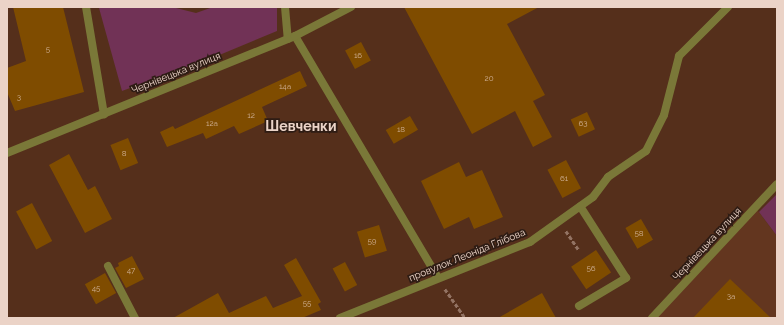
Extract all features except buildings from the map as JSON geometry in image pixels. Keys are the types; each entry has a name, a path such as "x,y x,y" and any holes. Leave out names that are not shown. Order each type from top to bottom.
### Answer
{"street":[{"path":"86,7 104,114"},
{"path":"285,7 291,37 438,278"},
{"name":"Чернівецька вулиця","path":"7,153 291,37 351,7"},
{"name":"провулок Леоніда Глібова","path":"340,318 530,242 593,197 608,177 646,151 664,115 679,56 728,7"},
{"name":"Чернівецька вулиця","path":"652,318 777,184"},
{"path":"579,306 626,278 580,206"},
{"path":"108,266 135,318"}],"path":[{"path":"559,221 579,250"},
{"path":"438,278 465,318"}],"shaded area":[{"path":"172,7 196,13 213,7 277,7 277,31 217,56 122,91 99,8"},
{"path":"777,194 777,236 759,212"},
{"path":"755,207 777,236 777,318 652,318"}],"district":[{"name":"Шевченки","path":"301,126"}]}
